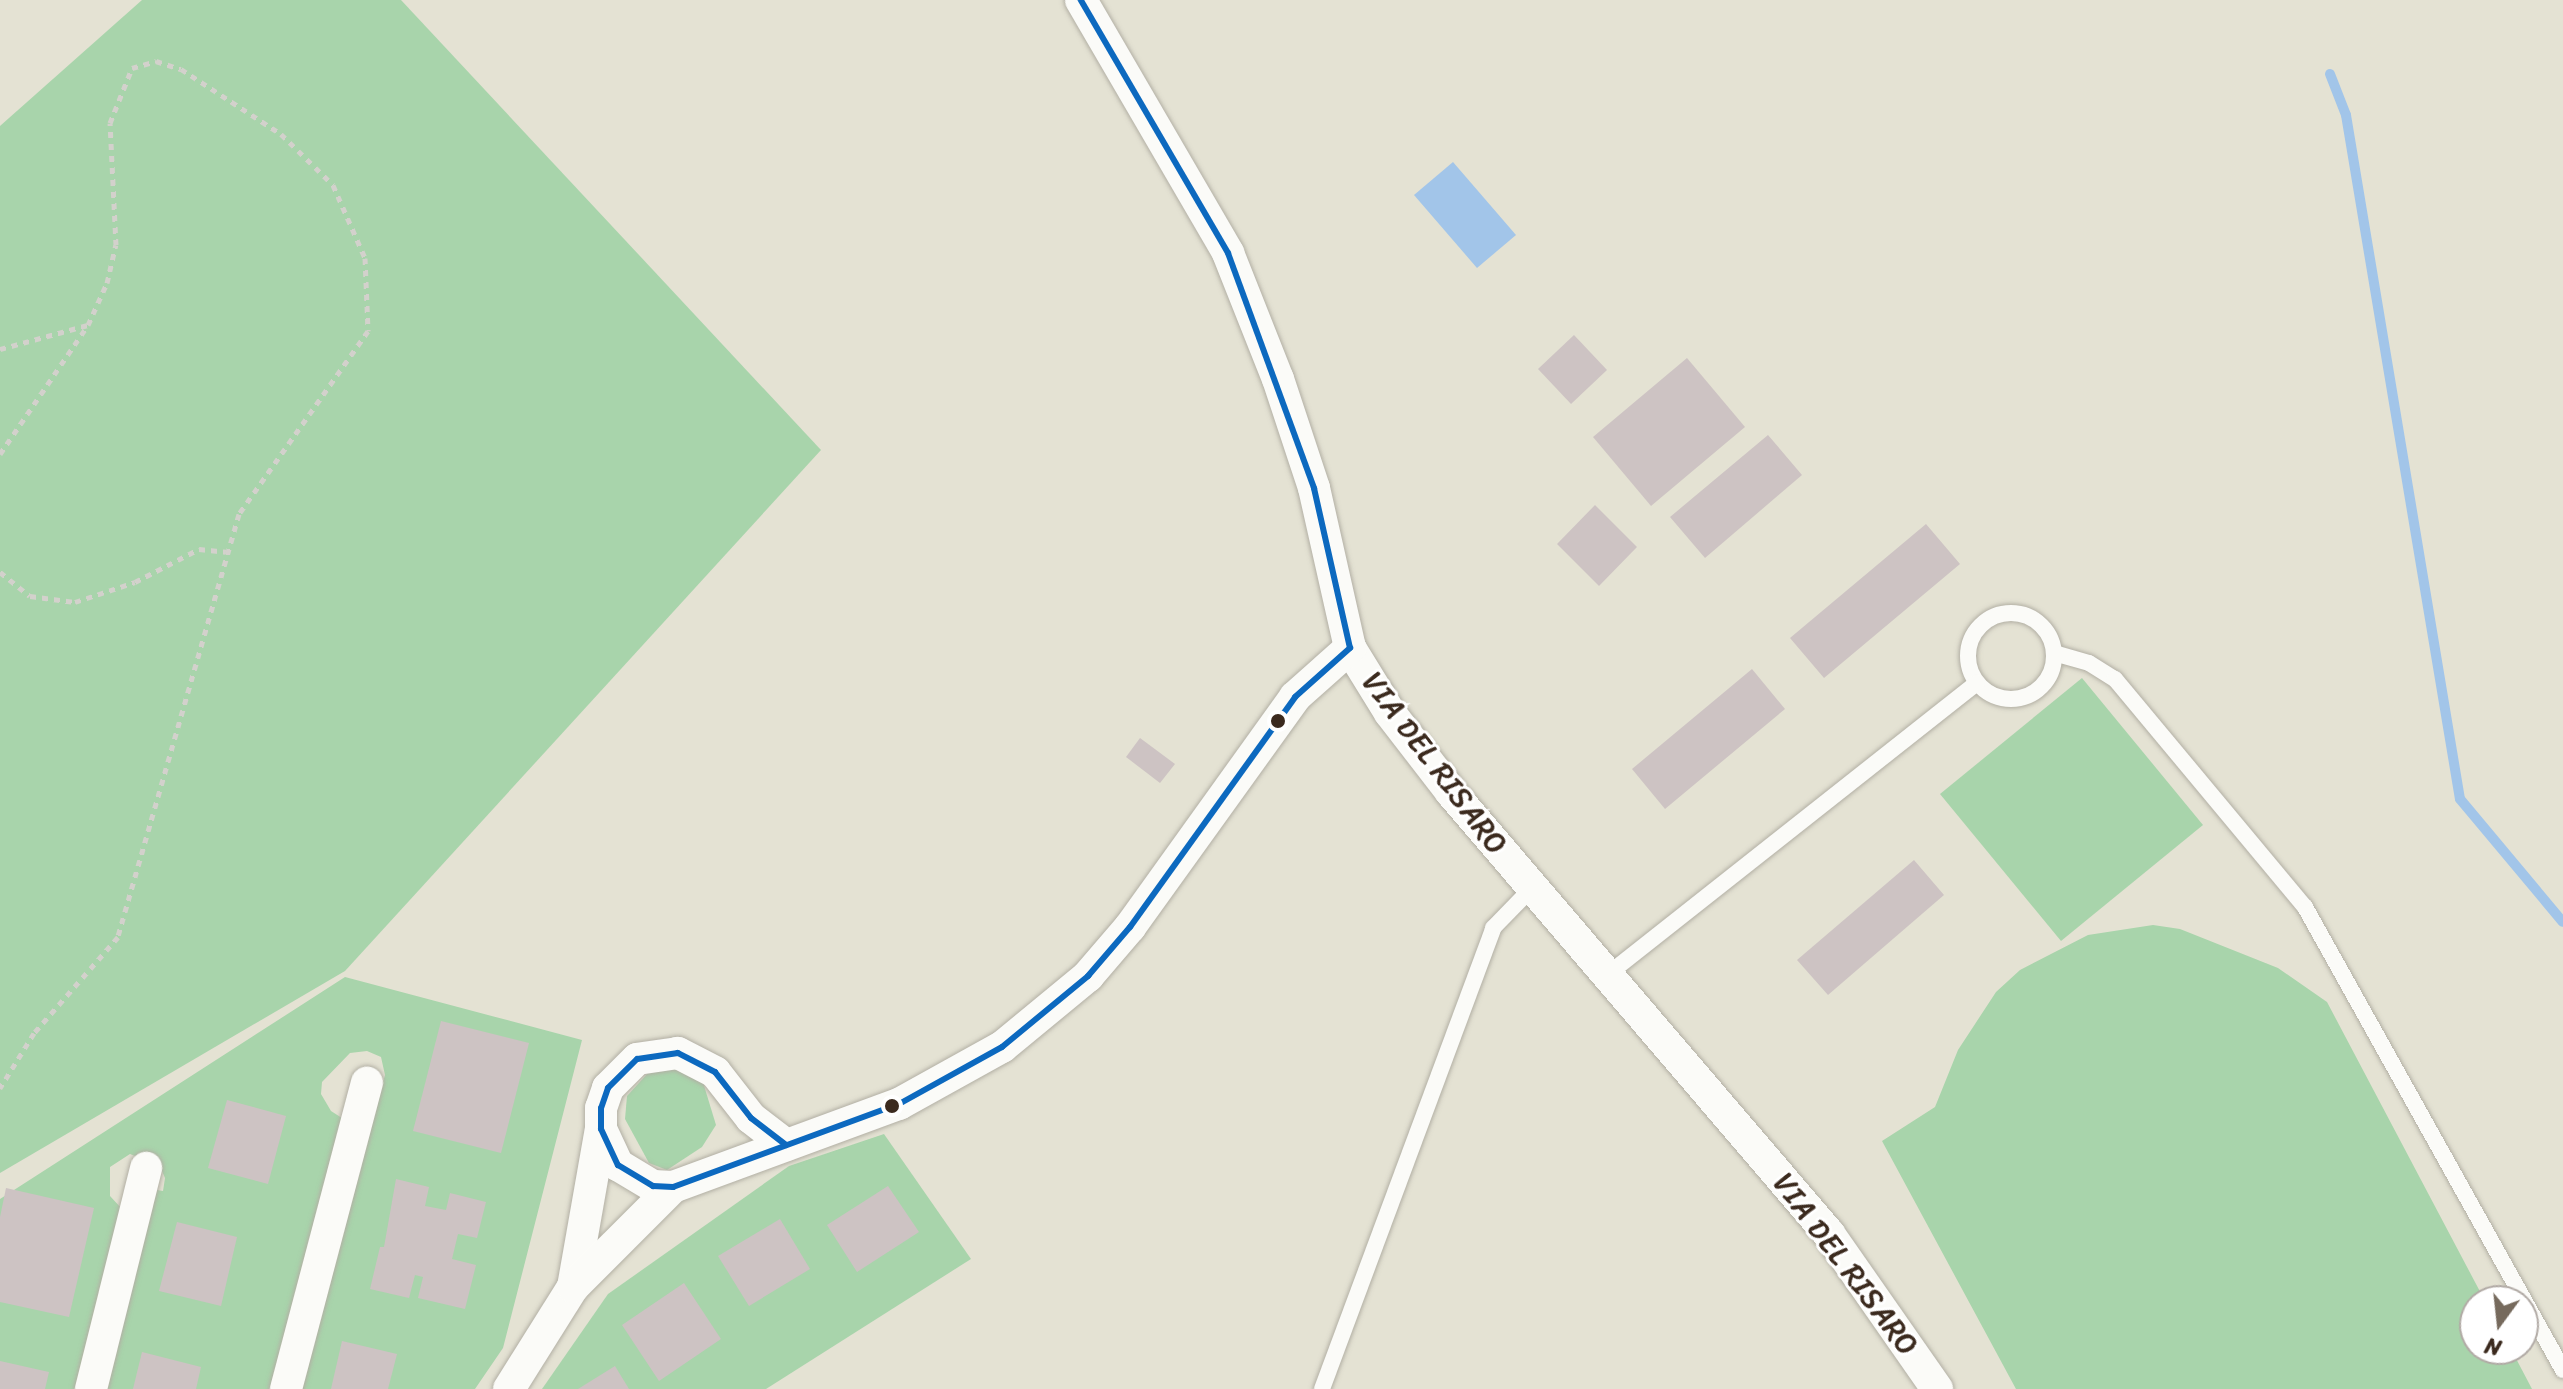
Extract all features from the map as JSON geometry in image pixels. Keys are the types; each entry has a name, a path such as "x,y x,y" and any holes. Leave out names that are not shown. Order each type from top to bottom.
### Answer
{"street":[{"name":"VIA DEL RISARO","path":"1081,0 1228,253 1314,488 1350,648 1390,713 1532,888 1829,1234 1937,1389"},
{"path":"601,1129 618,1165 653,1186 673,1187 927,1091 1002,1047 1069,995 1130,927 1295,697 1350,648"},
{"path":"573,1287 608,1088 637,1059 657,1053 699,1059 728,1088 756,1124 786,1145"},
{"path":"286,1389 367,1083"},
{"path":"705,1177 730,1146 735,1117 728,1088"},
{"path":"91,1389 146,1168"},
{"path":"509,1389 573,1287 673,1187"}],"lane":[{"path":"1999,615 2031,618 2044,628 2054,653 2047,680 2026,697 1999,697 1977,683 1968,651 1978,629 1999,615"},
{"path":"2054,653 2089,663 2115,679 2305,907 2563,1370"},
{"path":"1607,975 1977,683"},
{"path":"1322,1389 1493,928 1532,888"}],"path":[{"path":"0,454 88,325 107,283 116,245 110,123 132,68 156,61 181,69 281,134 333,185 365,258 368,331 239,514 118,937 34,1033 0,1088"},
{"path":"0,349 88,325"},
{"path":"0,572 30,596 75,602 135,582 199,549 226,552"}],"green space":[{"path":"142,0 401,0 821,450 345,971 0,1173 0,126"},
{"path":"2082,678 2203,825 2061,941 1940,794"},
{"path":"2153,925 2180,929 2278,968 2327,1002 2477,1285 2459,1285 2459,1365 2519,1365 2532,1389 2016,1389 1882,1141 1935,1107 1958,1050 1996,992 2020,970 2088,935"},
{"path":"345,977 582,1040 503,1348 475,1389 302,1389 385,1075 381,1057 367,1051 350,1053 322,1082 321,1094 331,1111 345,1120 276,1389 105,1389 157,1190 163,1191 165,1178 160,1166 130,1154 110,1167 110,1196 122,1209 80,1389 0,1389 0,1199"},
{"path":"659,1061 702,1079 716,1125 702,1147 667,1170 649,1163 625,1119 627,1096"},
{"path":"884,1134 971,1259 766,1389 542,1389 608,1294 789,1166"}],"water":[{"path":"1453,162 1516,235 1477,268 1414,195"}],"building":[{"path":"1574,335 1607,370 1571,404 1538,369"},
{"path":"1687,358 1745,427 1651,506 1593,437"},
{"path":"1768,435 1802,475 1705,558 1670,517"},
{"path":"1595,505 1637,547 1599,586 1557,544"},
{"path":"1926,524 1960,564 1824,678 1790,638"},
{"path":"1752,669 1785,709 1665,809 1632,769"},
{"path":"1140,738 1175,764 1160,783 1126,757"},
{"path":"1914,860 1944,895 1828,995 1797,960"},
{"path":"441,1021 529,1043 501,1153 413,1131"},
{"path":"227,1100 286,1116 268,1184 208,1168"},
{"path":"396,1179 429,1187 425,1206 446,1210 450,1193 486,1202 477,1238 458,1234 452,1259 476,1265 465,1309 418,1298 423,1277 415,1275 409,1298 370,1289 380,1247 384,1247"},
{"path":"888,1186 919,1232 857,1272 827,1225"},
{"path":"6,1188 94,1208 69,1317 0,1302 0,1217"},
{"path":"780,1219 810,1269 749,1306 718,1256"},
{"path":"177,1222 237,1237 221,1306 159,1291"},
{"path":"684,1283 721,1339 659,1381 622,1325"},
{"path":"342,1341 397,1354 388,1389 331,1389"},
{"path":"142,1352 201,1367 196,1389 133,1389"},
{"path":"0,1361 49,1372 45,1389 0,1389"},
{"path":"615,1366 629,1389 578,1389"}],"waterway":[{"path":"2330,74 2346,115 2460,799 2563,922"}],"transit line":[{"path":"786,1145 751,1118 715,1072 678,1053 637,1059 608,1088 601,1108 601,1129 618,1165 653,1186 673,1187 899,1104 1002,1047 1088,976 1130,927 1295,697 1350,648 1314,488 1228,253 1081,0"}]}
